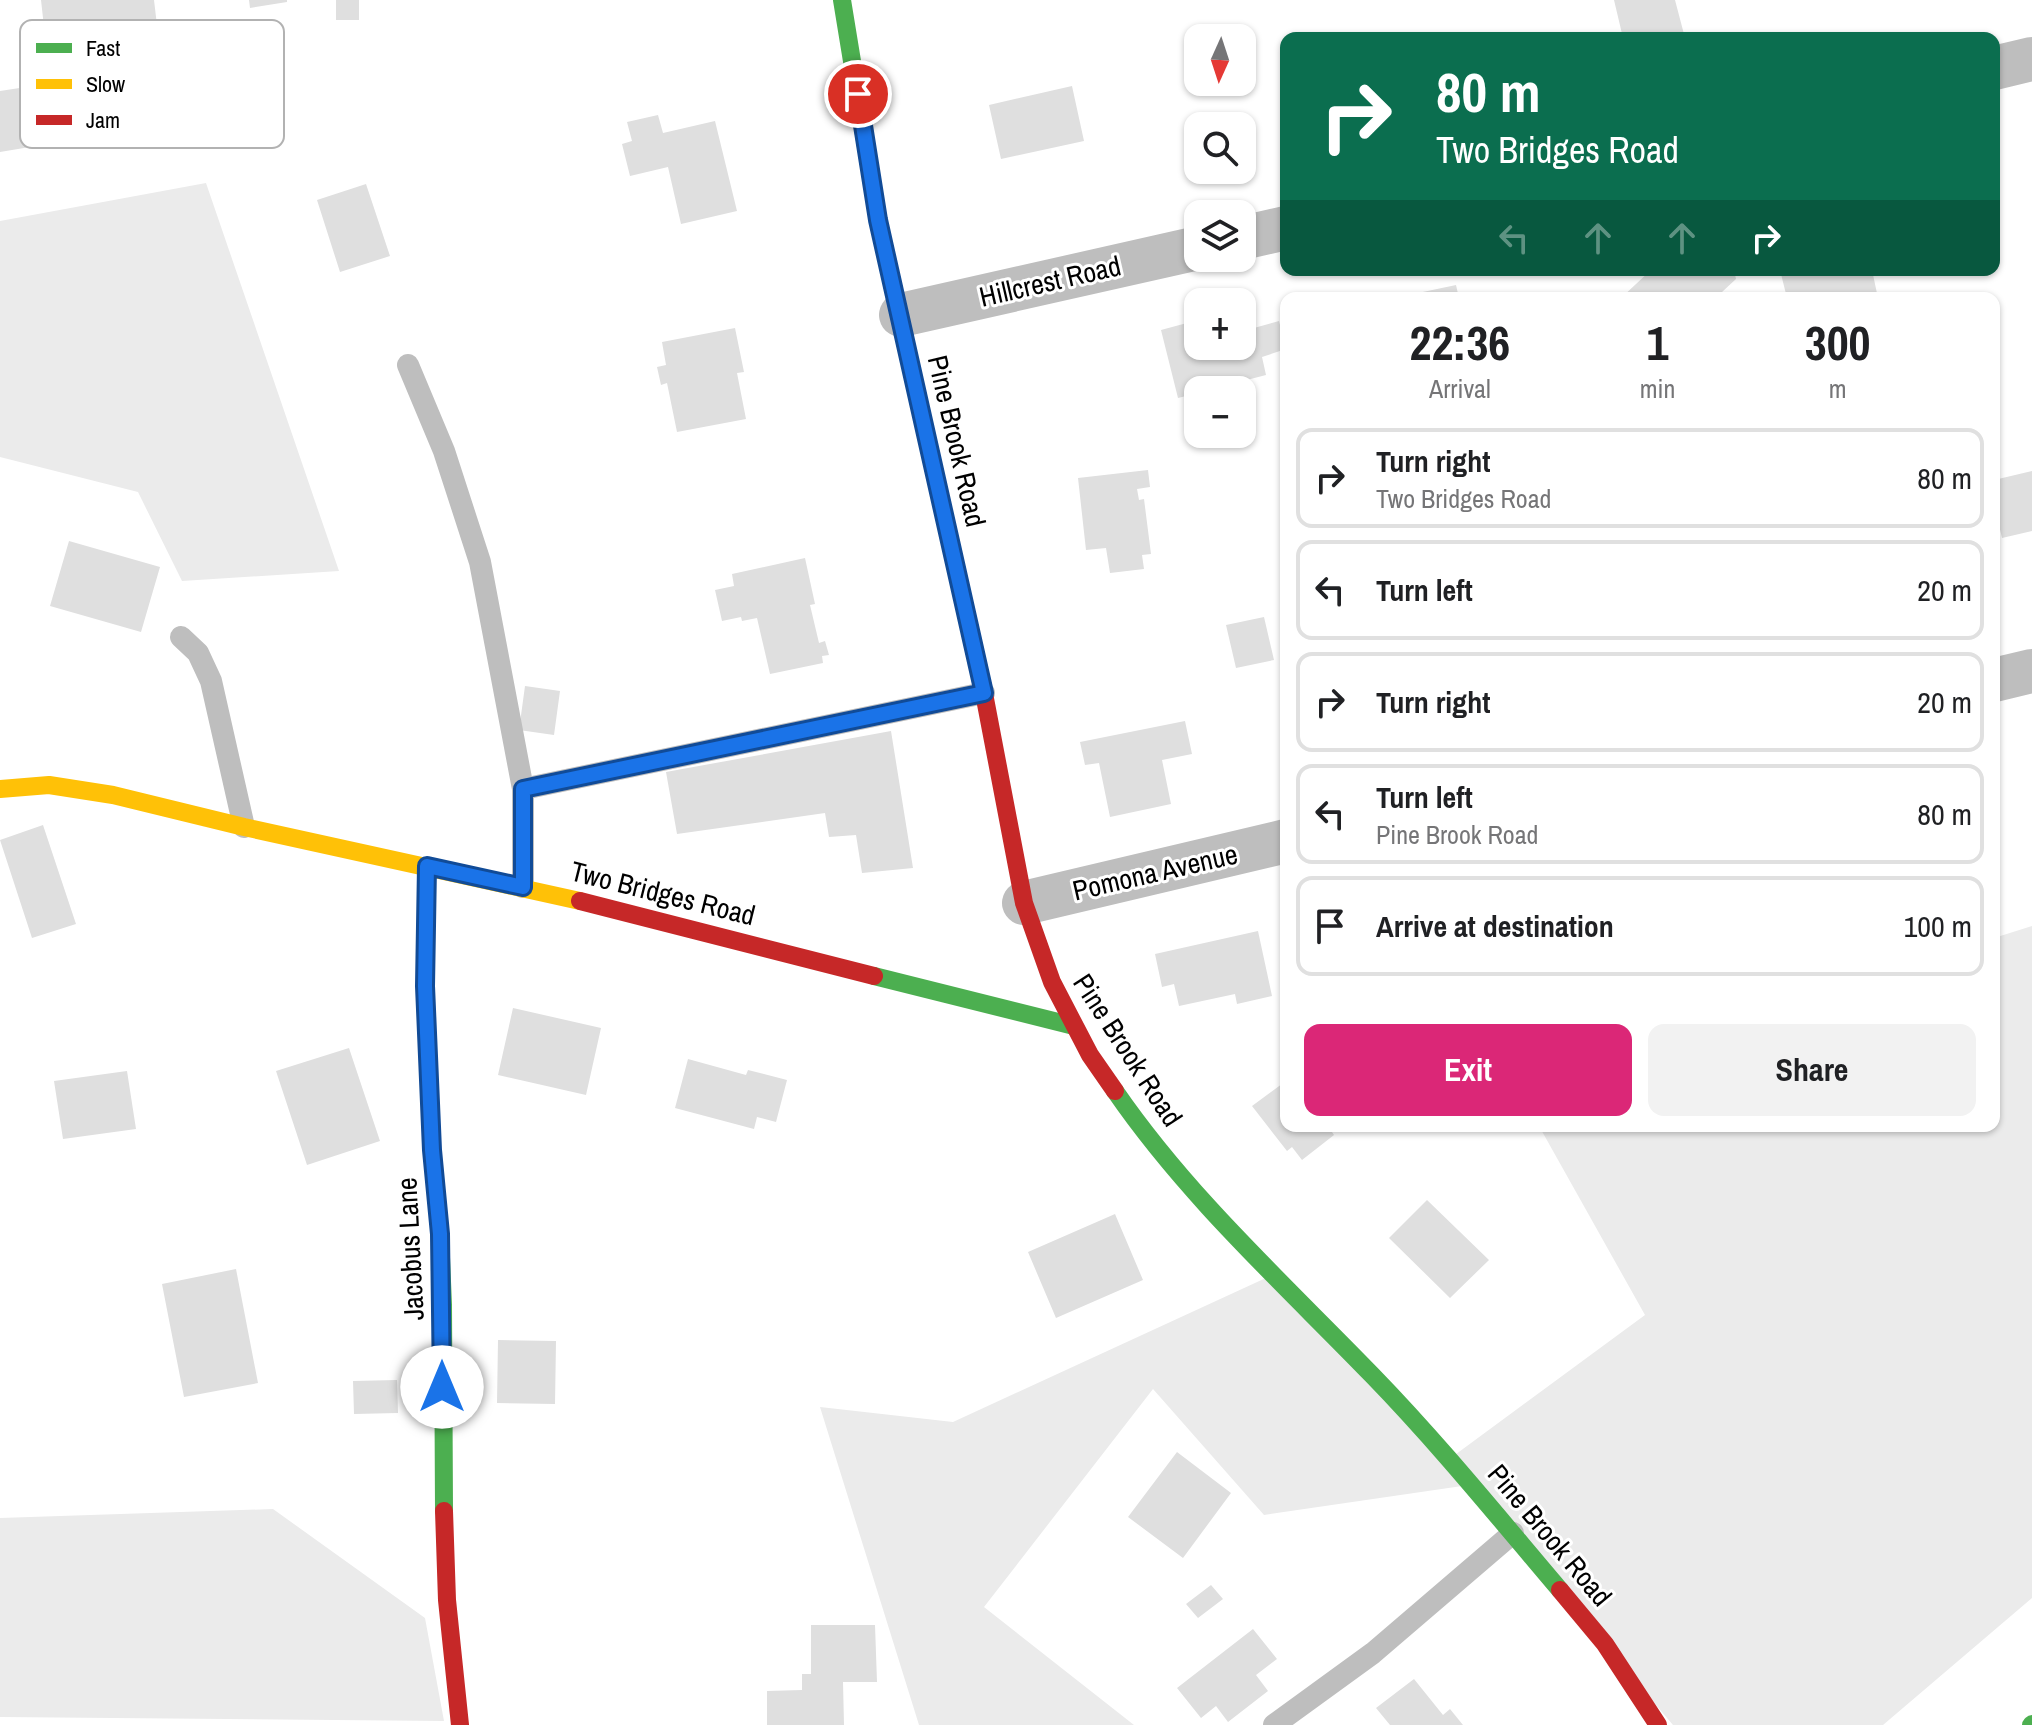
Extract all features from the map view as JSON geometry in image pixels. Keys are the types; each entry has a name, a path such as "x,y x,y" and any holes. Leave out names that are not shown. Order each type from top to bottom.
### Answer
{"street":[{"name":"Pine Brook Road","path":"842,0 878,220 984,693 1024,903 1031,931 1052,984 1123,1105 1175,1171 1425,1431 1605,1645 1658,1725"},
{"path":"2000,67 2032,59"},
{"path":"1256,235 1280,229"},
{"name":"Hillcrest Road","path":"901,315 1184,251"},
{"path":"2000,679 2032,671"},
{"name":"Two Bridges Road","path":"0,789 49,785 113,795 244,827 523,887 1074,1026"},
{"name":"Pomona Avenue","path":"1024,903 1280,842"},
{"name":"Jacobus Lane","path":"427,866 425,986 432,1150 440,1234 442,1468 447,1600 460,1725"}],"lane":[{"path":"408,365 444,451 480,562 523,789 523,887"},
{"path":"181,637 198,653 211,681 244,827"},
{"path":"523,789 984,693"},
{"path":"1274,1725 1373,1653 1513,1533"}],"shaded area":[{"path":"206,183 339,571 182,581 138,492 0,457 0,221"},
{"path":"2032,926 2032,1598 1883,1725 1673,1725 1469,1485 1264,1515 1153,1389 984,1607 1134,1725 919,1725 820,1407 953,1422 1268,1277 1448,1460 1645,1315 1542,1132 2000,1132 2000,936"},
{"path":"273,1509 425,1618 444,1721 0,1717 0,1518"}],"building":[{"path":"41,0 154,0 156,20 43,20"},
{"path":"249,0 287,0 287,2 250,8"},
{"path":"336,0 359,0 359,20 336,20"},
{"path":"1614,0 1675,0 1683,32 1622,32"},
{"path":"1072,86 1084,141 1001,159 989,105"},
{"path":"20,88 20,148 24,148 0,152 0,91"},
{"path":"658,115 663,133 715,121 737,211 681,224 668,167 630,176 622,144 632,141 627,122"},
{"path":"366,184 390,256 340,272 317,200"},
{"path":"1645,276 1735,276 1736,279 1722,292 1627,292"},
{"path":"1782,276 1873,276 1877,292 1786,292"},
{"path":"1456,285 1458,292 1423,292"},
{"path":"1279,321 1280,351 1262,357 1266,375 1256,378 1184,376 1184,396 1178,398 1161,330 1184,324 1184,360 1256,360 1256,327"},
{"path":"735,328 744,372 737,373 746,419 677,432 667,383 661,385 657,367 666,365 662,342"},
{"path":"1148,470 1150,487 1137,489 1139,500 1144,499 1151,554 1142,555 1144,569 1110,573 1106,548 1086,550 1078,478"},
{"path":"2032,471 2032,531 2002,538 2000,479"},
{"path":"69,541 160,567 141,632 50,606"},
{"path":"805,558 815,604 810,605 819,643 825,641 829,655 822,656 823,663 770,674 757,618 722,621 715,590 734,586 732,574"},
{"path":"1264,617 1274,660 1236,668 1226,625"},
{"path":"525,686 560,691 554,735 519,730"},
{"path":"1185,721 1192,754 1162,760 1171,804 1110,817 1099,763 1085,765 1080,742"},
{"path":"891,731 913,868 862,873 856,835 829,837 825,813 677,834 666,772"},
{"path":"43,825 76,924 32,938 0,840"},
{"path":"1258,931 1272,996 1237,1004 1235,994 1179,1006 1174,984 1162,987 1155,954"},
{"path":"513,1008 601,1028 586,1095 498,1075"},
{"path":"349,1048 380,1141 307,1165 276,1071"},
{"path":"688,1059 746,1075 748,1070 787,1080 776,1122 757,1117 754,1129 675,1108"},
{"path":"127,1071 136,1129 63,1139 54,1081"},
{"path":"1280,1085 1280,1132 1332,1132 1334,1135 1302,1160 1292,1147 1287,1151 1252,1106"},
{"path":"1427,1200 1489,1260 1450,1298 1389,1238"},
{"path":"1115,1214 1143,1280 1056,1318 1028,1252"},
{"path":"236,1269 258,1383 184,1397 162,1284"},
{"path":"498,1340 556,1341 555,1404 497,1403"},
{"path":"397,1380 398,1413 354,1414 353,1381"},
{"path":"1177,1452 1231,1493 1183,1558 1128,1517"},
{"path":"1211,1585 1223,1599 1198,1618 1186,1604"},
{"path":"811,1625 875,1625 877,1682 843,1682 844,1725 767,1725 767,1691 802,1690 802,1674 811,1674"},
{"path":"1253,1629 1277,1659 1256,1675 1268,1691 1228,1722 1216,1706 1201,1718 1177,1688"},
{"path":"1414,1679 1443,1715 1450,1709 1463,1725 1390,1725 1376,1708"}],"traffic: fast":[{"path":"842,0 878,220 958,576"},
{"path":"427,866 425,986 443,1305 444,1511"},
{"path":"874,976 1074,1026"},
{"path":"1115,1091 1143,1130 1205,1203 1397,1401 1560,1590"}],"traffic: slow":[{"path":"0,789 49,785 113,795 580,901"}],"traffic: jam":[{"path":"958,576 1024,903 1052,982 1090,1055 1115,1091"},
{"path":"580,901 874,976"},
{"path":"444,1511 447,1600 460,1725"},
{"path":"1560,1590 1605,1644 1658,1725"}],"route":[{"path":"442,1387 440,1234 432,1150 425,986 427,866 523,887 523,789 984,693 878,220 858,94"}]}
